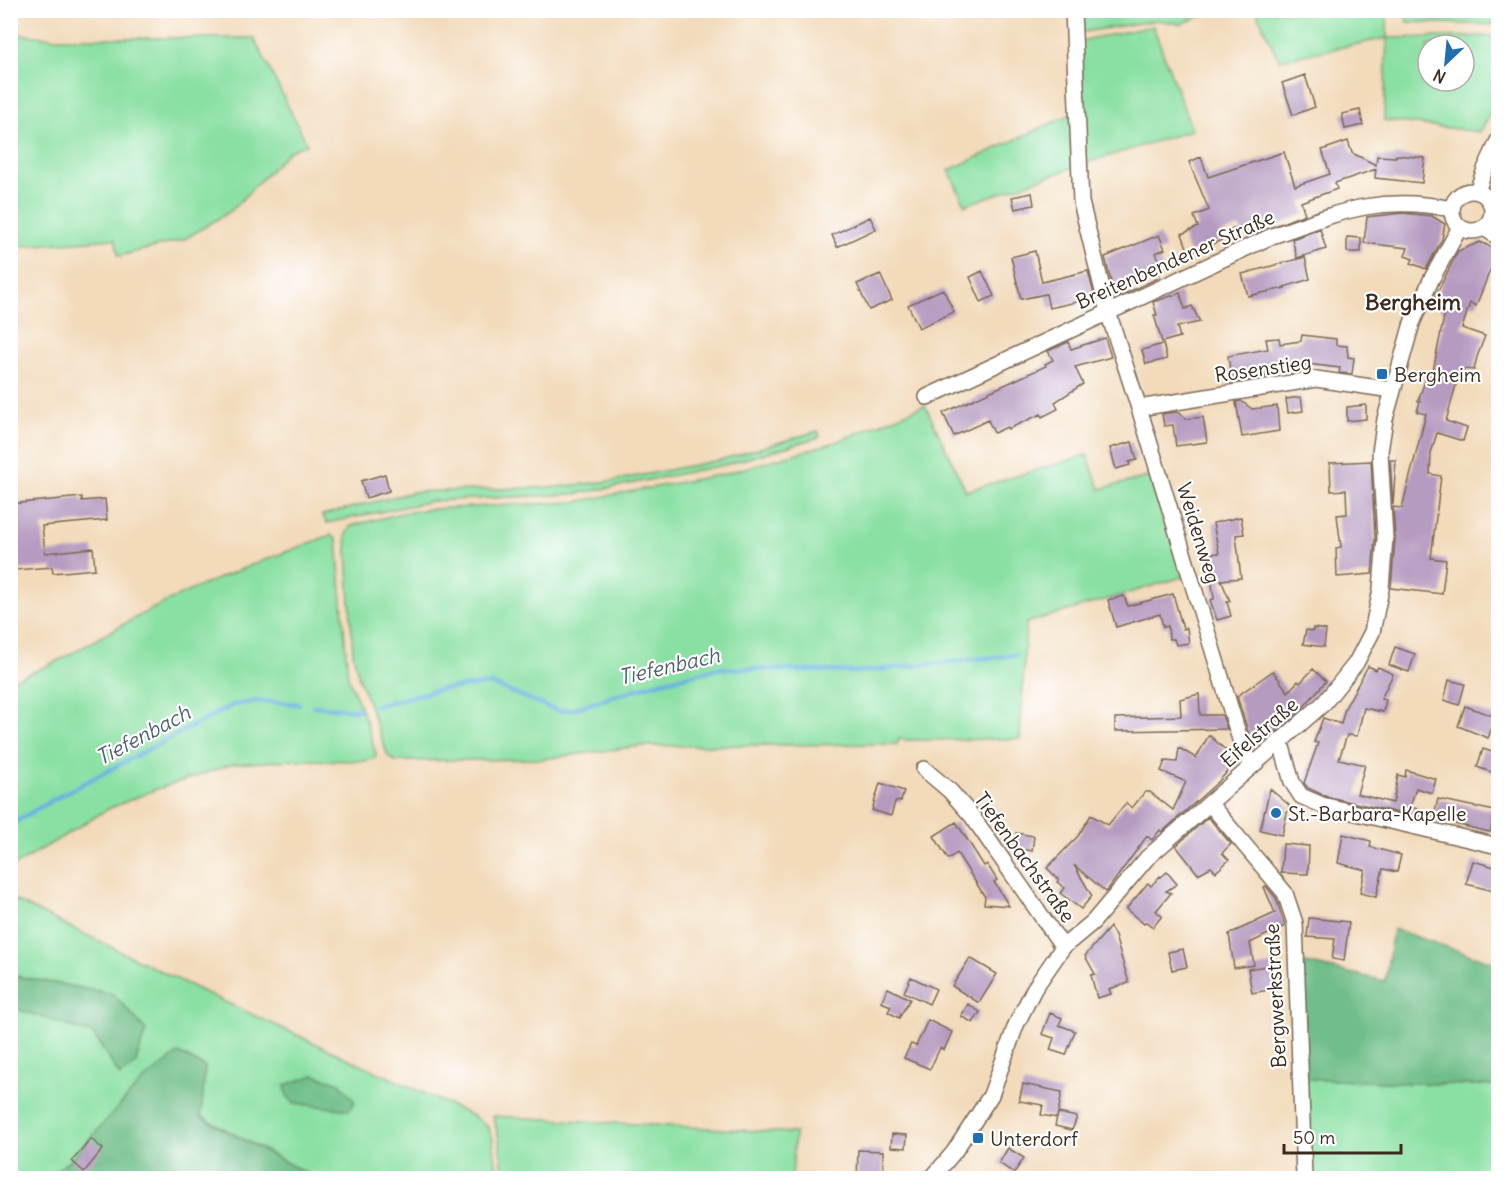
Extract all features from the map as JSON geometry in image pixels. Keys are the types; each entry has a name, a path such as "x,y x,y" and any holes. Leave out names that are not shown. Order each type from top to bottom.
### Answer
{"street":[{"name":"Weidenweg","path":"1073,10 1081,202 1108,312 1242,746 1252,765"},
{"path":"1477,191 1498,141"},
{"path":"1471,190 1477,191 1483,193 1492,203 1492,217 1484,228 1472,231 1460,227 1452,216 1452,209 1460,194 1471,190"},
{"name":"Breitenbendener Straße","path":"927,397 1272,236 1344,211 1373,204 1406,202 1452,209"},
{"name":"Eifelstraße","path":"932,1179 954,1152 991,1095 1016,1026 1034,988 1063,947 1093,922 1147,858 1324,703 1356,663 1372,632 1381,589 1385,538 1380,452 1384,419 1412,323 1450,242 1460,227"},
{"path":"1484,228 1498,237"},
{"name":"Rosenstieg","path":"1139,408 1316,380 1392,390"},
{"path":"1280,740 1292,782 1301,796 1322,805 1498,846"},
{"name":"Tiefenbachstraße","path":"924,770 950,791 972,816 1063,947"},
{"name":"Bergwerkstraße","path":"1210,804 1286,893 1295,923 1305,1179"}],"green space":[{"path":"1076,11 1213,11 1181,24 1158,20 1076,33"},
{"path":"1256,11 1385,11 1387,38 1279,60"},
{"path":"1404,11 1498,11 1498,25 1408,22"},
{"path":"1153,26 1192,130 1083,164 1079,41"},
{"path":"10,33 53,38 254,38 307,144 289,151 231,211 183,240 119,256 115,239 11,247"},
{"path":"1476,36 1498,36 1498,99 1480,132 1384,120 1387,38 1416,37 1416,93 1476,93"},
{"path":"1072,114 1072,168 965,205 949,170"},
{"path":"925,405 966,491 1087,455 1100,489 1152,476 1183,577 1026,623 1020,739 903,740 900,738 897,744 640,746 542,759 395,761 388,756 359,678 353,654 346,534 351,526 402,513 431,509 575,502 724,474 836,442"},
{"path":"818,431 820,437 724,465 575,494 432,501 327,523 322,515 413,492 557,487 612,481 720,460"},
{"path":"331,535 337,540 348,677 366,721 376,754 375,758 367,761 291,760 233,764 157,789 108,809 11,868 11,680 60,660 184,593"},
{"path":"10,898 210,995 473,1116 488,1127 493,1140 498,1178 315,1178 201,1116 205,1067 45,1178 11,1178 11,1007 93,1034 120,1076 113,994 11,975"},
{"path":"1393,929 1498,964 1498,1086 1306,1079 1302,962 1385,981"},
{"path":"10,975 113,994 146,1030 135,1065 120,1076 93,1034 11,1007"},
{"path":"179,1053 205,1067 201,1117 315,1178 45,1178 70,1160 140,1083"},
{"path":"314,1075 340,1083 355,1102 349,1110 294,1103 287,1096 285,1085"},
{"path":"1306,1079 1498,1086 1498,1178 1312,1178"},
{"path":"493,1116 795,1133 792,1178 504,1178 499,1138"}],"building":[{"path":"1305,75 1315,107 1293,115 1282,83"},
{"path":"1360,110 1363,125 1345,129 1342,114"},
{"path":"1348,141 1352,153 1376,165 1377,156 1425,158 1422,183 1375,178 1376,169 1335,183 1337,189 1301,202 1305,214 1247,237 1239,227 1220,234 1222,240 1189,253 1182,234 1198,227 1194,216 1209,210 1189,162 1201,157 1208,177 1284,152 1295,186 1330,174 1322,150"},
{"path":"1032,193 1034,205 1015,209 1012,197"},
{"path":"1403,213 1432,216 1445,224 1442,239 1426,269 1411,263 1413,259 1405,256 1408,248 1364,243 1367,217"},
{"path":"870,217 876,229 837,247 832,235"},
{"path":"1320,229 1326,249 1297,258 1292,239"},
{"path":"1159,235 1165,249 1156,253 1163,269 1159,272 1160,277 1118,297 1115,289 1113,290 1105,257"},
{"path":"1347,237 1361,238 1361,252 1347,252"},
{"path":"1480,242 1498,250 1476,306 1470,303 1462,328 1485,336 1474,370 1464,369 1463,375 1459,374 1446,421 1467,428 1463,441 1437,433 1431,453 1430,474 1441,476 1431,558 1446,560 1442,594 1391,588 1395,539 1393,507 1402,508 1426,414 1417,412 1420,401 1418,401 1427,375 1432,376 1445,312 1431,305 1458,251"},
{"path":"1035,251 1042,282 1088,271 1095,298 1049,308 1046,294 1021,299 1011,257"},
{"path":"1305,257 1310,279 1285,288 1248,296 1242,274"},
{"path":"982,271 994,296 981,302 970,277"},
{"path":"880,274 892,300 869,310 857,284"},
{"path":"943,289 954,312 919,328 908,305"},
{"path":"1180,293 1185,309 1192,306 1200,322 1177,327 1180,337 1162,342 1154,315 1157,315 1153,302"},
{"path":"1302,335 1336,339 1336,345 1347,346 1348,357 1354,358 1352,374 1339,373 1340,368 1298,363 1273,367 1265,377 1232,383 1228,356 1268,349 1266,339 1279,338 1280,344 1301,341"},
{"path":"1105,338 1111,357 1075,367 1083,384 1055,402 1058,409 1042,417 1041,414 994,433 988,420 954,436 943,413 1046,366 1045,364 1053,360 1048,351 1068,342 1071,349"},
{"path":"1163,344 1167,359 1146,364 1142,350"},
{"path":"1301,397 1303,411 1288,413 1286,399"},
{"path":"1241,401 1252,409 1277,406 1279,431 1242,437 1236,402"},
{"path":"1366,405 1366,419 1347,421 1347,407"},
{"path":"1177,412 1186,419 1203,417 1207,442 1176,446 1173,425 1164,426 1162,414"},
{"path":"1132,442 1137,460 1129,462 1130,465 1116,469 1110,448"},
{"path":"1390,460 1396,460 1393,505"},
{"path":"1371,461 1375,538 1372,574 1337,577 1336,548 1341,547 1337,515 1347,514 1346,490 1331,491 1330,463"},
{"path":"385,474 389,491 366,498 361,481"},
{"path":"82,497 82,501 105,499 107,520 42,526 45,553 93,548 95,569 53,573 52,567 15,570 10,504"},
{"path":"1241,517 1244,534 1236,535 1241,578 1221,580 1230,601 1227,602 1231,616 1217,620 1210,600 1214,599 1208,554 1219,553 1213,523"},
{"path":"1173,594 1183,629 1187,628 1189,643 1176,645 1174,639 1169,639 1168,626 1163,627 1160,614 1116,627 1108,600 1124,596 1128,606"},
{"path":"1313,628 1326,630 1324,647 1303,644 1306,630 1313,631"},
{"path":"1395,647 1415,654 1409,672 1389,665"},
{"path":"1368,666 1376,670 1378,667 1393,674 1381,699 1386,700 1383,712 1364,708 1357,736 1347,735 1339,759 1365,765 1357,794 1393,803 1398,775 1405,777 1406,770 1436,779 1432,793 1416,788 1410,807 1422,810 1420,818 1325,796 1308,788 1304,783 1318,743 1314,742 1323,718 1341,724 1345,708"},
{"path":"1313,669 1326,681 1301,710 1255,746 1250,738 1237,696 1273,671 1288,692"},
{"path":"1449,680 1465,684 1459,705 1444,700"},
{"path":"1199,694 1200,715 1222,715 1227,729 1115,731 1115,718 1181,716 1180,699"},
{"path":"1465,706 1496,717 1488,738 1458,726"},
{"path":"1209,735 1231,755 1229,762 1233,765 1219,781 1162,832 1160,830 1152,840 1147,836 1106,892 1074,865 1092,896 1081,909 1060,893 1065,888 1057,882 1059,880 1047,868 1078,836 1091,815 1108,825 1126,803 1132,808 1145,792 1150,792 1173,810 1186,782 1161,771 1165,761 1177,762 1179,748 1196,758"},
{"path":"1483,749 1498,754 1494,773 1477,767"},
{"path":"880,783 904,791 901,801 895,802 891,816 872,810"},
{"name":"St.-Barbara-Kapelle","path":"1270,789 1289,805 1282,835 1260,830"},
{"path":"1438,799 1495,811 1490,832 1433,819"},
{"path":"1208,817 1231,844 1222,853 1229,860 1216,872 1211,867 1198,874 1176,846"},
{"path":"956,822 984,866 987,864 997,880 994,882 1009,906 984,904 985,897 957,853 948,859 934,836"},
{"path":"1016,833 1034,836 1032,851 1014,848"},
{"path":"1343,834 1371,841 1370,847 1401,855 1397,872 1383,869 1376,897 1360,893 1365,870 1338,863"},
{"path":"1283,844 1309,846 1308,874 1281,873"},
{"path":"1473,861 1498,868 1498,892 1466,884"},
{"path":"1167,872 1177,884 1166,891 1171,893 1156,911 1162,916 1153,927 1146,922 1144,924 1126,909 1148,883 1151,886"},
{"path":"1266,886 1276,898 1285,926 1250,943 1254,965 1234,968 1229,934 1275,913 1264,887"},
{"path":"1309,918 1349,922 1344,961 1332,959 1335,939 1307,937"},
{"path":"1110,927 1115,936 1129,983 1109,989 1111,994 1097,998 1091,975 1095,974 1085,956"},
{"path":"1183,949 1187,967 1172,970 1168,952"},
{"path":"970,958 997,974 979,1003 952,986"},
{"path":"1271,965 1275,989 1252,993 1248,969"},
{"path":"911,977 936,989 929,1004 904,992"},
{"path":"888,988 910,999 899,1018 888,1012 891,1006 881,1002"},
{"path":"968,1004 980,1012 973,1023 961,1016"},
{"path":"1050,1013 1062,1018 1059,1025 1075,1031 1066,1055 1050,1050 1054,1038 1042,1034"},
{"path":"928,1020 952,1032 944,1050 940,1048 930,1069 904,1058 911,1044 916,1046"},
{"path":"1023,1084 1062,1092 1057,1118 1041,1115 1043,1105 1019,1101"},
{"path":"1058,1113 1077,1117 1072,1130 1055,1126"},
{"path":"892,1134 907,1135 906,1148 891,1147"},
{"path":"91,1139 103,1149 84,1172 72,1161"},
{"path":"1008,1148 1024,1158 1014,1173 999,1163"},
{"path":"858,1150 883,1151 883,1179 857,1179"}],"waterway":[{"name":"Tiefenbach","path":"375,706 442,689 491,684 558,711 573,709 653,684 719,668 856,672 1016,655"},
{"name":"Tiefenbach","path":"10,825 56,798 233,705 259,701 299,704"},
{"name":"Tiefenbach","path":"313,706 359,710"}],"place":[{"name":"Bergheim","path":"1382,374"},
{"name":"St.-Barbara-Kapelle","path":"1276,813"},
{"name":"Unterdorf","path":"978,1138"}],"district":[{"name":"Bergheim","path":"1413,302"}]}
